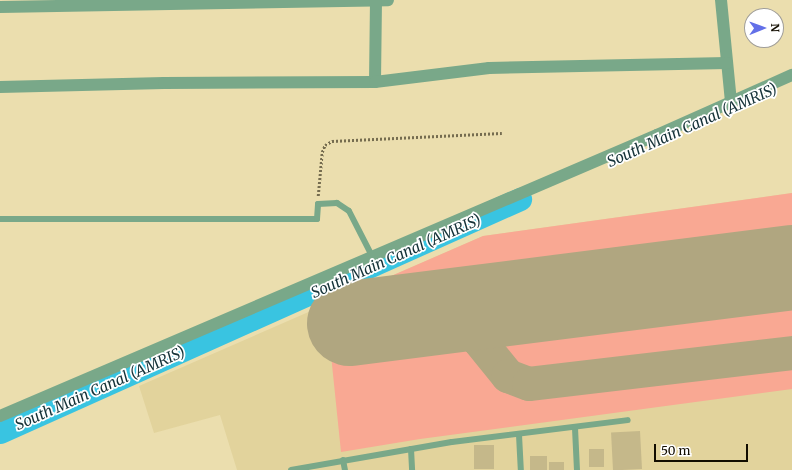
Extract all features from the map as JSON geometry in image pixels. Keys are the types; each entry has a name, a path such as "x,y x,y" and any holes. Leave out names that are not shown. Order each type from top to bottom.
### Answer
{"street":[{"path":"376,0 376,82"},
{"path":"0,7 63,3 388,0"},
{"path":"721,0 731,102"},
{"path":"0,87 164,83 376,82 489,68 727,63"},
{"path":"0,416 792,75"}],"lane":[{"path":"0,219 317,219 318,204 337,203 347,207 372,256"},
{"path":"291,470 411,449 628,420"},
{"path":"575,428 577,470"},
{"path":"519,435 521,470"},
{"path":"411,449 412,470"},
{"path":"343,460 345,470"}],"path":[{"path":"318,204 322,152 325,145 332,141 502,133"}],"shaded area":[{"path":"792,193 792,470 237,470 220,415 154,433 139,386 483,236"},
{"path":"792,193 792,238 359,290 483,236"},
{"path":"792,297 792,343 533,376 525,375 516,371 506,353 505,342 509,332"},
{"path":"458,339 475,347 486,364 514,391 523,394 546,394 792,364 792,389 420,439 341,452 331,355"}],"building":[{"path":"640,431 642,469 613,470 611,433"},
{"path":"474,445 494,445 494,469 474,469"},
{"path":"589,449 604,449 604,467 589,467"},
{"path":"530,456 547,456 547,470 530,470"},
{"path":"549,462 564,462 564,470 549,470"}],"waterway":[{"name":"South Main Canal (AMRIS)","path":"0,432 520,199"}],"taxiway":[{"path":"440,312 478,339 509,303"},
{"path":"478,339 508,376 529,384 792,353"}],"runway":[{"path":"349,323 792,267"}]}
